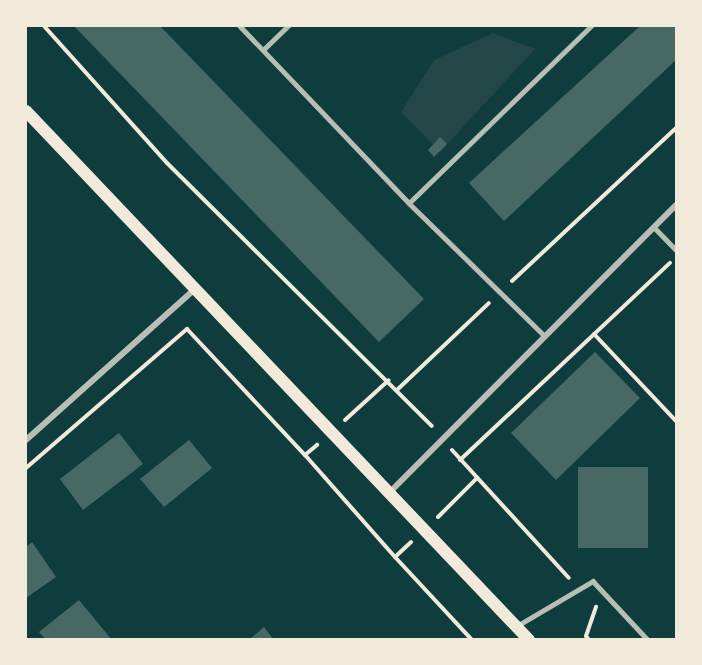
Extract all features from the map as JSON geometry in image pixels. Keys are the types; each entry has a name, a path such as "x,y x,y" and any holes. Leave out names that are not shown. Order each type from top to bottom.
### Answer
{"main road":[{"path":"26,111 391,490 530,639"}],"street":[{"path":"391,490 676,205"},
{"path":"26,440 196,288"}],"lane":[{"path":"240,26 408,203 544,335"},
{"path":"263,50 288,26"},
{"path":"408,203 591,26"},
{"path":"654,227 676,250"},
{"path":"517,626 577,587 593,581 648,639"}],"path":[{"path":"44,26 167,164 398,389 577,587"},
{"path":"398,389 676,128"},
{"path":"460,460 676,256"},
{"path":"26,468 187,329 305,455 389,380"},
{"path":"594,334 676,421"},
{"path":"395,557 472,639"},
{"path":"589,639 586,636 602,591"}],"shaded area":[{"path":"493,33 535,49 440,152 401,112 434,60"}],"building":[{"path":"74,26 160,26 424,299 379,342"},
{"path":"640,26 676,26 676,60 504,221 469,183"},
{"path":"440,137 447,144 434,157 428,150"},
{"path":"595,352 640,398 556,480 511,433"},
{"path":"119,433 143,464 83,510 60,479"},
{"path":"189,440 212,468 164,507 140,479"},
{"path":"578,467 648,467 648,548 578,548"},
{"path":"32,542 56,577 26,598 26,547"},
{"path":"79,600 112,640 46,640 39,632"},
{"path":"264,627 274,640 249,640"}]}
